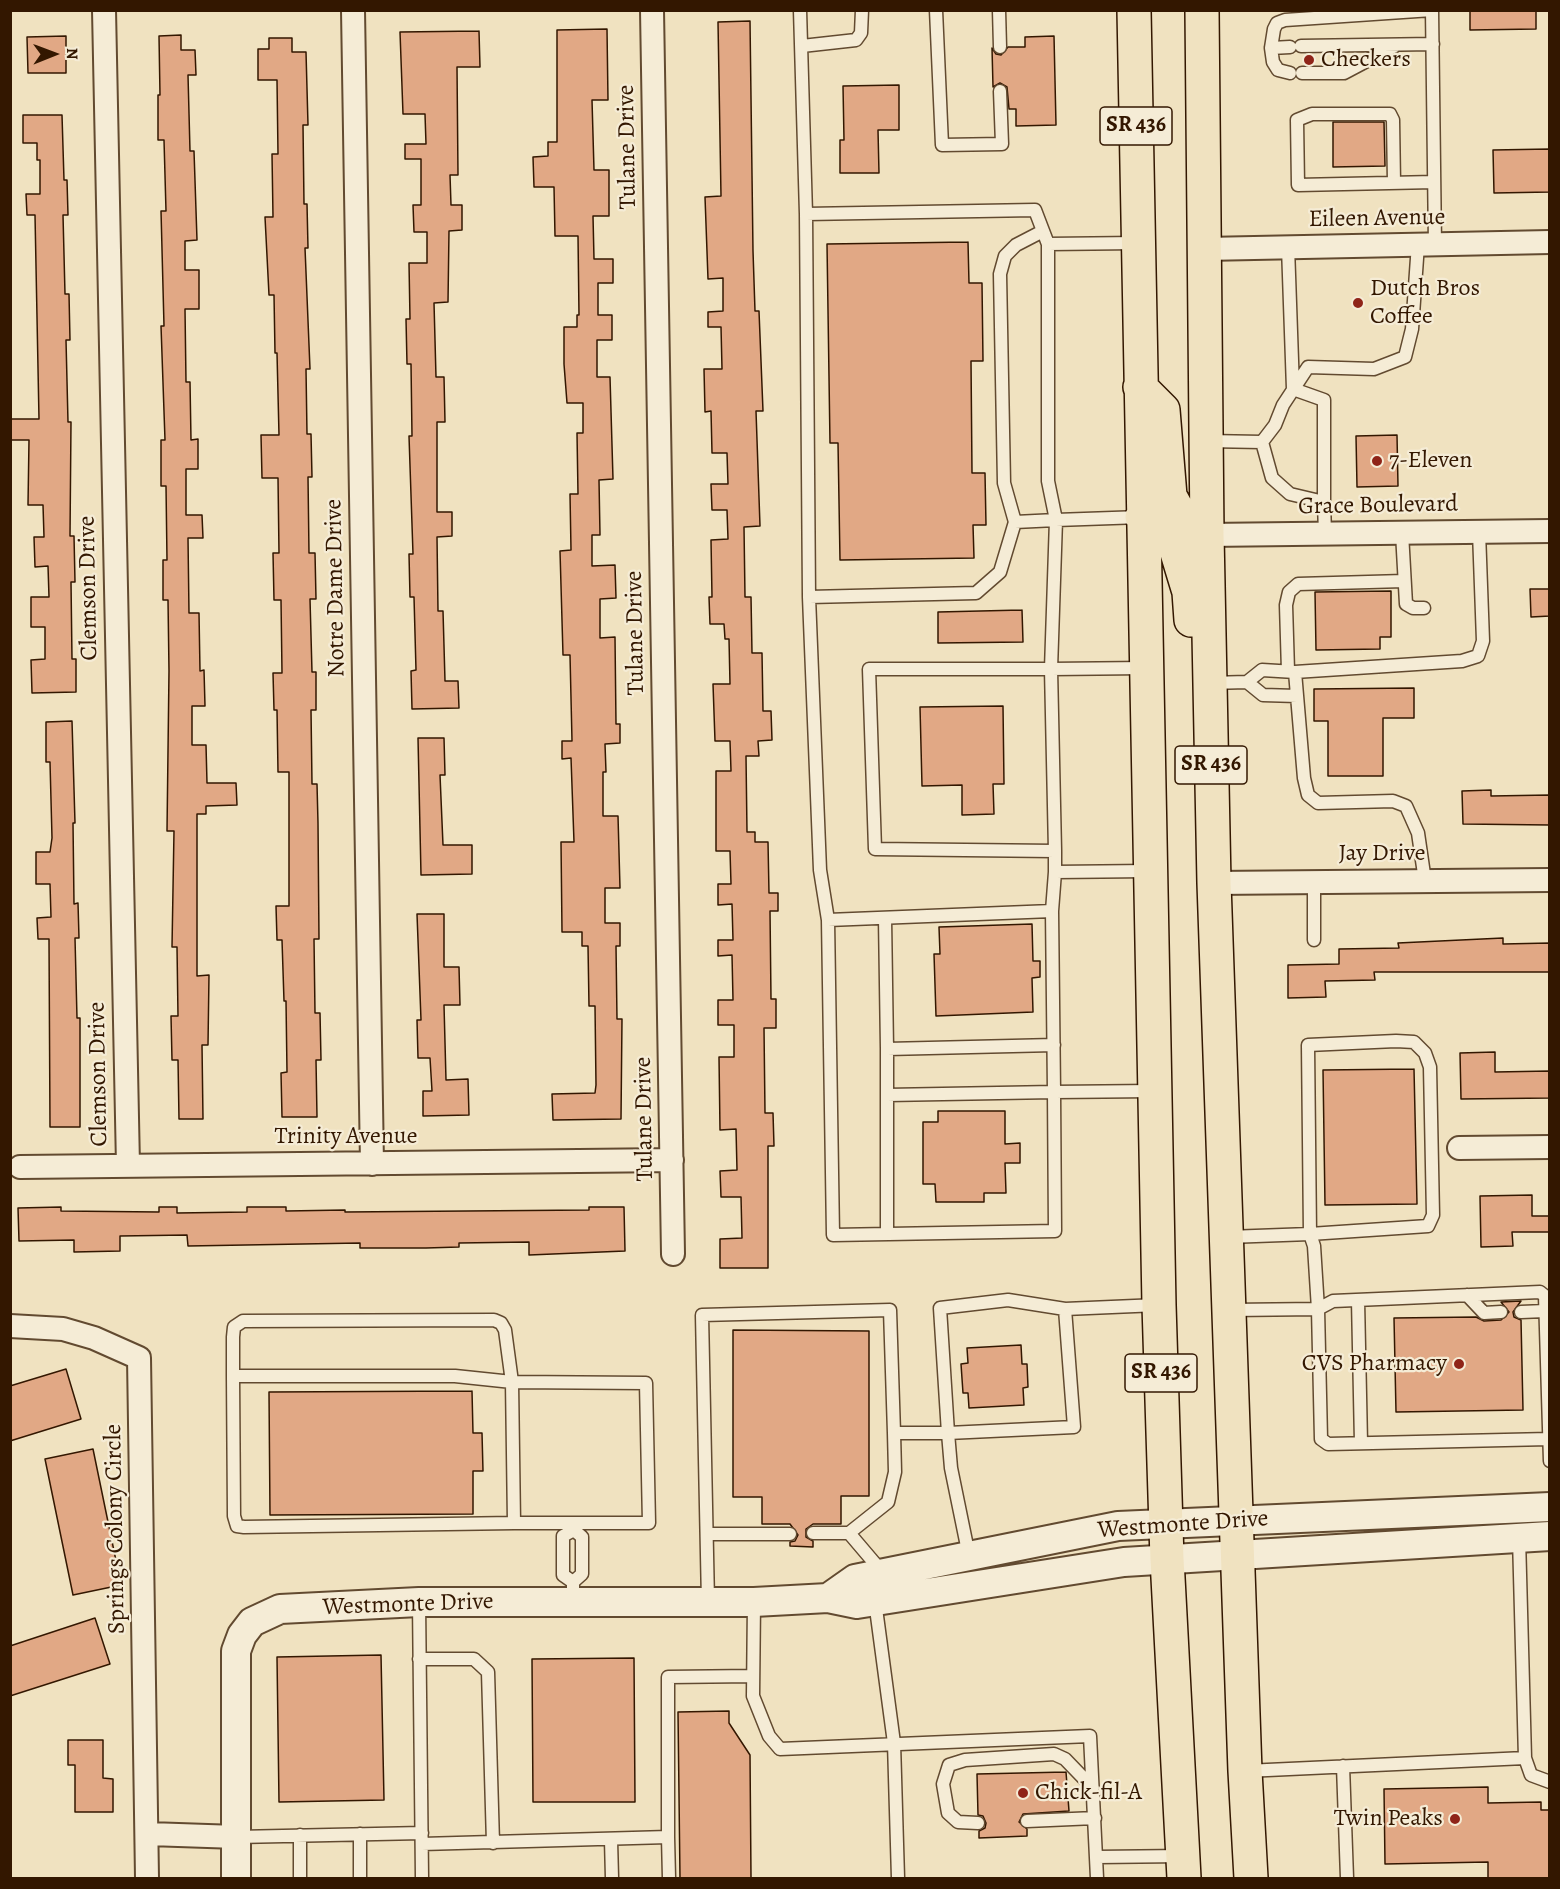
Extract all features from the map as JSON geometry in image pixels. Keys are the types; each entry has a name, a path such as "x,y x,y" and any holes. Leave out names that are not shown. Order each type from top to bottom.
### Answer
{"main road":[{"name":"SR 436","path":"1134,10 1159,1305 1167,1558 1183,1867"},
{"name":"SR 436","path":"1202,10 1209,683 1214,883 1245,1771 1251,1878"},
{"path":"1140,387 1163,410 1170,496 1183,520 1207,535"},
{"path":"1142,517 1174,546 1182,562 1189,592 1198,686 1211,759"}],"street":[{"name":"Clemson Drive","path":"105,10 128,1165"},
{"name":"Notre Dame Drive","path":"353,10 372,1164"},
{"name":"Tulane Drive","path":"652,10 674,1254"},
{"name":"Eileen Avenue","path":"1204,249 1550,242"},
{"name":"Grace Boulevard","path":"1207,535 1550,531"},
{"name":"Jay Drive","path":"1214,883 1550,880"},
{"path":"1459,1148 1550,1147"},
{"name":"Trinity Avenue","path":"20,1167 672,1160"},
{"name":"Springs Colony Circle","path":"10,1326 63,1329 94,1338 139,1358 147,1878"},
{"name":"Westmonte Drive","path":"828,1598 855,1579 1118,1526 1166,1522 1550,1507"},
{"name":"Westmonte Drive","path":"236,1878 236,1651 242,1635 252,1622 280,1609 573,1592 708,1602 828,1598 857,1604 1124,1562 1550,1536"},
{"path":"148,1834 237,1837"}],"lane":[{"path":"800,10 806,214 809,597 820,870 828,920 833,1235 1055,1231 1052,911 1055,851 1051,669 1056,520 1048,481 1048,244 1035,210 806,214"},
{"path":"802,46 856,40 861,33 862,10"},
{"path":"936,10 942,145 1002,144 1000,91"},
{"path":"999,10 1000,47"},
{"path":"1262,442 1275,425 1293,389 1308,367 1374,369 1405,357 1427,244 1434,182 1432,10 1285,20 1277,23 1274,29 1271,48 1278,70 1296,73 1344,73 1395,46"},
{"path":"1271,48 1433,44"},
{"path":"1394,183 1393,120 1390,114 1312,114 1297,120 1298,185 1394,183 1434,182"},
{"path":"809,597 976,593 1000,572 1015,522 1004,483 1000,274 1005,256 1016,246 1043,231"},
{"path":"1048,244 1138,243"},
{"path":"1288,247 1293,389"},
{"path":"1293,389 1324,400 1325,534"},
{"path":"1206,441 1262,442"},
{"path":"1262,442 1272,478 1290,494 1324,502"},
{"path":"1015,522 1142,517"},
{"path":"1209,683 1247,682 1263,670 1292,672 1462,661 1478,656 1483,641 1476,607 1479,532"},
{"path":"1402,533 1406,604 1413,608 1424,608"},
{"path":"1404,581 1298,584 1288,592 1286,605 1304,778 1308,795 1318,802 1393,801 1406,806 1418,833 1425,881"},
{"path":"1055,851 875,849 869,669 1145,668"},
{"path":"1247,682 1263,695 1297,696"},
{"path":"1055,872 1150,872"},
{"path":"1314,882 1314,940"},
{"path":"828,920 1052,911"},
{"path":"885,918 887,1234"},
{"path":"1227,1237 1310,1234 1428,1226 1434,1203 1430,1067 1425,1053 1414,1042 1384,1041 1308,1046 1310,1234 1314,1246 1318,1309 1321,1439 1328,1444 1549,1439"},
{"path":"887,1049 1054,1045"},
{"path":"887,1095 1154,1090"},
{"path":"1230,1310 1318,1309 1333,1301 1540,1292 1545,1296 1550,1461"},
{"path":"1467,1295 1484,1312 1501,1312"},
{"path":"969,1556 951,1468 940,1308 1008,1300 1065,1309 1159,1305"},
{"path":"1358,1300 1361,1443"},
{"path":"894,1433 948,1433 1074,1426 1065,1309"},
{"path":"708,1602 702,1315 890,1310 895,1472 888,1502 849,1533 813,1533"},
{"path":"1521,1312 1545,1311"},
{"path":"233,1376 455,1376 512,1382 646,1383 649,1523 574,1526 514,1523 237,1526 234,1516 233,1376 234,1327 243,1321 494,1320 501,1323 505,1330 512,1382 514,1523"},
{"path":"573,1592 563,1575 563,1536 574,1526"},
{"path":"573,1592 582,1574 582,1537 574,1526"},
{"path":"849,1533 883,1574"},
{"path":"707,1534 790,1534"},
{"path":"1519,1538 1525,1758 1531,1775 1550,1782"},
{"path":"874,1601 894,1743 898,1878"},
{"path":"419,1602 422,1878"},
{"path":"754,1602 753,1696 769,1736 780,1749 1090,1736 1097,1878"},
{"path":"419,1659 474,1659 488,1672 493,1843"},
{"path":"669,1878 668,1677 753,1676"},
{"path":"978,1822 958,1822 948,1813 943,1784 949,1765 965,1760 1054,1754 1065,1759 1093,1788"},
{"path":"1245,1771 1525,1758"},
{"path":"1343,1766 1347,1878"},
{"path":"1027,1821 1095,1818"},
{"path":"237,1837 360,1834 493,1843 668,1837"},
{"path":"360,1834 360,1878"},
{"path":"300,1835 300,1878"},
{"path":"611,1840 612,1878"},
{"path":"1097,1857 1183,1867"}],"building":[{"path":"1470,10 1536,10 1536,29 1470,30"},
{"path":"750,21 755,311 759,311 763,411 756,411 760,526 744,527 745,597 751,597 752,653 762,653 763,711 771,711 772,740 758,741 759,756 746,756 747,832 755,832 755,842 768,842 769,893 778,893 778,911 770,911 771,999 776,999 776,1028 764,1028 765,1113 773,1113 774,1146 768,1146 768,1268 720,1268 720,1239 742,1238 741,1197 721,1197 720,1171 737,1170 736,1129 720,1130 719,1057 734,1057 734,1025 718,1025 718,1000 733,1000 732,955 718,956 718,940 733,940 732,904 718,905 718,884 731,884 730,851 716,851 716,771 731,771 730,741 715,741 713,684 730,684 729,639 725,639 724,624 710,624 709,597 712,597 711,540 728,539 727,510 712,510 711,484 728,484 727,453 712,453 711,411 705,412 704,369 722,369 721,327 708,327 708,312 723,311 723,278 708,279 705,197 721,196 718,22"},
{"path":"607,29 608,100 592,100 594,170 609,170 609,216 593,216 594,259 613,259 613,283 598,283 598,315 612,315 612,340 597,340 597,377 610,377 613,479 599,480 600,535 592,535 592,566 615,565 616,598 600,599 600,638 615,637 616,724 620,724 620,743 605,744 603,816 618,816 620,888 605,888 605,923 620,923 620,946 616,946 617,1019 622,1019 621,1119 553,1120 552,1094 595,1093 596,1085 595,1006 589,1006 588,946 582,946 582,932 562,932 561,842 574,842 571,758 562,759 562,741 572,741 570,655 563,655 560,551 571,550 570,494 578,494 577,433 583,433 583,403 567,403 564,364 564,327 577,327 577,315 579,315 578,236 555,236 554,187 534,187 533,157 548,156 548,142 557,142 557,30"},
{"path":"479,31 480,67 457,67 458,175 450,175 451,205 462,205 462,230 449,231 448,302 434,303 436,377 444,377 445,422 437,422 437,512 452,512 452,536 437,537 438,611 443,611 445,681 458,681 459,708 412,709 411,671 416,670 414,597 410,597 409,554 413,554 409,436 412,436 411,364 407,364 406,319 410,319 409,263 427,263 427,232 414,232 413,205 421,205 421,159 405,159 405,144 426,144 425,114 403,114 400,32"},
{"path":"181,35 181,50 195,50 196,75 188,75 190,151 194,151 197,240 185,241 185,270 199,270 199,309 185,309 186,382 190,382 191,440 198,439 198,469 186,469 186,515 202,515 203,538 188,538 189,613 199,613 200,671 204,670 205,706 192,706 192,745 206,745 207,783 236,783 237,805 206,806 206,814 197,814 197,976 209,975 208,1045 202,1045 203,1119 179,1119 178,1060 172,1060 171,1016 178,1016 177,947 172,947 174,831 167,831 168,600 163,600 163,560 167,560 166,486 161,486 161,440 165,440 161,326 164,326 161,211 166,211 164,140 158,140 159,36"},
{"path":"66,36 66,73 28,73 27,37"},
{"path":"1054,36 1056,125 1016,126 1016,109 1009,109 1007,87 1000,83 993,87 992,48 996,54 1001,55 1008,47 1025,47 1025,37"},
{"path":"269,38 292,38 292,52 306,52 308,125 303,125 310,369 306,369 307,434 311,434 312,477 308,477 309,553 315,553 316,599 310,599 312,672 316,672 316,710 311,710 312,784 317,784 318,823 319,939 314,939 315,1013 320,1013 321,1060 316,1060 317,1117 282,1117 281,1073 287,1072 286,1001 284,1001 282,940 277,940 276,906 289,906 289,772 278,772 277,710 274,710 273,673 282,673 281,600 274,600 273,553 279,553 278,478 262,478 261,435 279,435 274,295 269,295 265,217 273,217 272,154 278,154 277,80 258,80 258,49 269,49"},
{"path":"899,85 899,130 878,130 879,173 840,173 840,140 844,140 843,86"},
{"path":"23,115 62,115 64,180 67,180 68,215 63,215 65,294 69,294 70,340 66,340 68,422 71,422 70,536 74,536 75,582 71,582 72,659 76,659 76,692 32,693 31,660 45,659 45,627 31,627 31,597 49,597 48,566 35,567 34,537 44,537 43,505 28,505 29,440 10,440 10,419 39,419 35,215 27,215 26,194 40,194 40,160 37,160 37,143 23,143"},
{"path":"1333,122 1384,122 1385,166 1333,167"},
{"path":"1550,149 1550,192 1494,193 1493,150"},
{"path":"968,242 969,283 982,283 983,361 971,361 972,473 985,473 986,525 973,525 974,558 840,560 838,443 830,443 827,244"},
{"name":"7-Eleven","path":"1397,435 1398,486 1357,487 1356,436"},
{"path":"1530,589 1550,589 1550,616 1531,617"},
{"path":"1391,591 1391,637 1380,637 1380,649 1316,650 1315,592"},
{"path":"1022,610 1023,642 938,643 938,612"},
{"path":"1414,688 1414,718 1383,718 1383,776 1328,776 1328,721 1314,721 1314,689"},
{"path":"1003,706 1004,784 993,784 994,814 962,815 962,785 922,786 920,707"},
{"path":"72,721 75,823 73,823 74,904 78,903 79,938 75,938 77,1018 80,1018 80,1127 50,1127 49,939 38,939 37,918 51,917 50,884 36,884 36,852 50,852 52,838 50,762 46,762 46,722"},
{"path":"418,738 444,738 445,775 440,775 443,845 472,845 472,874 421,875"},
{"path":"1491,790 1491,796 1550,795 1550,825 1463,824 1462,791"},
{"path":"417,914 444,914 444,967 459,967 460,1005 444,1005 446,1080 468,1079 469,1115 423,1116 423,1091 432,1091 430,1058 418,1058 417,1020 421,1020"},
{"path":"1032,924 1033,961 1040,961 1040,977 1032,978 1033,1012 936,1016 934,954 940,954 939,927"},
{"path":"1503,938 1503,944 1550,943 1550,972 1374,972 1375,980 1325,981 1326,997 1288,998 1288,965 1339,964 1339,949 1399,948 1398,943"},
{"path":"1495,1052 1495,1072 1550,1071 1550,1098 1461,1099 1460,1053"},
{"path":"1414,1069 1417,1204 1325,1205 1323,1070"},
{"path":"938,1111 1005,1111 1005,1144 1020,1143 1020,1163 1005,1163 1006,1193 984,1193 984,1202 936,1202 935,1184 923,1184 923,1122 938,1122"},
{"path":"1532,1195 1532,1216 1550,1216 1550,1232 1512,1232 1513,1246 1481,1247 1480,1196"},
{"path":"61,1207 61,1211 159,1212 159,1207 177,1207 177,1213 247,1212 247,1207 286,1207 286,1211 345,1210 345,1212 589,1210 589,1207 624,1207 625,1251 529,1255 529,1242 459,1243 459,1247 426,1248 360,1248 360,1243 188,1246 187,1235 120,1236 120,1251 74,1252 74,1240 19,1241 18,1208"},
{"name":"CVS Pharmacy","path":"1521,1301 1513,1312 1514,1317 1521,1320 1523,1410 1396,1412 1394,1318 1476,1317 1484,1321 1501,1320 1509,1312 1501,1302"},
{"path":"733,1330 869,1331 869,1496 841,1496 841,1524 813,1524 806,1529 806,1537 813,1541 813,1547 790,1546 790,1542 795,1541 798,1535 790,1524 762,1524 762,1497 733,1497"},
{"path":"1021,1345 1022,1364 1027,1364 1028,1387 1023,1388 1024,1405 969,1408 968,1393 963,1393 961,1364 968,1363 967,1348"},
{"path":"66,1369 81,1419 10,1441 10,1386"},
{"path":"472,1391 473,1433 482,1433 483,1471 473,1471 473,1514 270,1515 269,1392"},
{"path":"93,1449 121,1585 73,1595 45,1459"},
{"path":"95,1618 110,1664 10,1696 10,1646"},
{"path":"381,1655 384,1800 279,1802 277,1657"},
{"path":"634,1658 635,1802 533,1802 532,1659"},
{"path":"729,1711 729,1723 750,1755 751,1878 680,1878 678,1712"},
{"path":"68,1740 103,1740 103,1778 113,1779 113,1812 75,1812 75,1765 68,1765"},
{"name":"Chick-fil-A","path":"1066,1772 1069,1811 1023,1814 1019,1822 1027,1829 1027,1836 979,1838 979,1831 985,1828 986,1823 983,1816 978,1815 977,1774"},
{"path":"1488,1787 1488,1803 1541,1802 1541,1810 1550,1810 1550,1878 1488,1878 1488,1862 1385,1864 1384,1789"}],"place":[{"name":"Checkers","path":"1309,60"},
{"name":"Dutch Bros Coffee","path":"1358,303"},
{"name":"7-Eleven","path":"1377,461"},
{"name":"CVS Pharmacy","path":"1459,1364"},
{"name":"Chick-fil-A","path":"1023,1793"},
{"name":"Twin Peaks","path":"1455,1819"}]}
